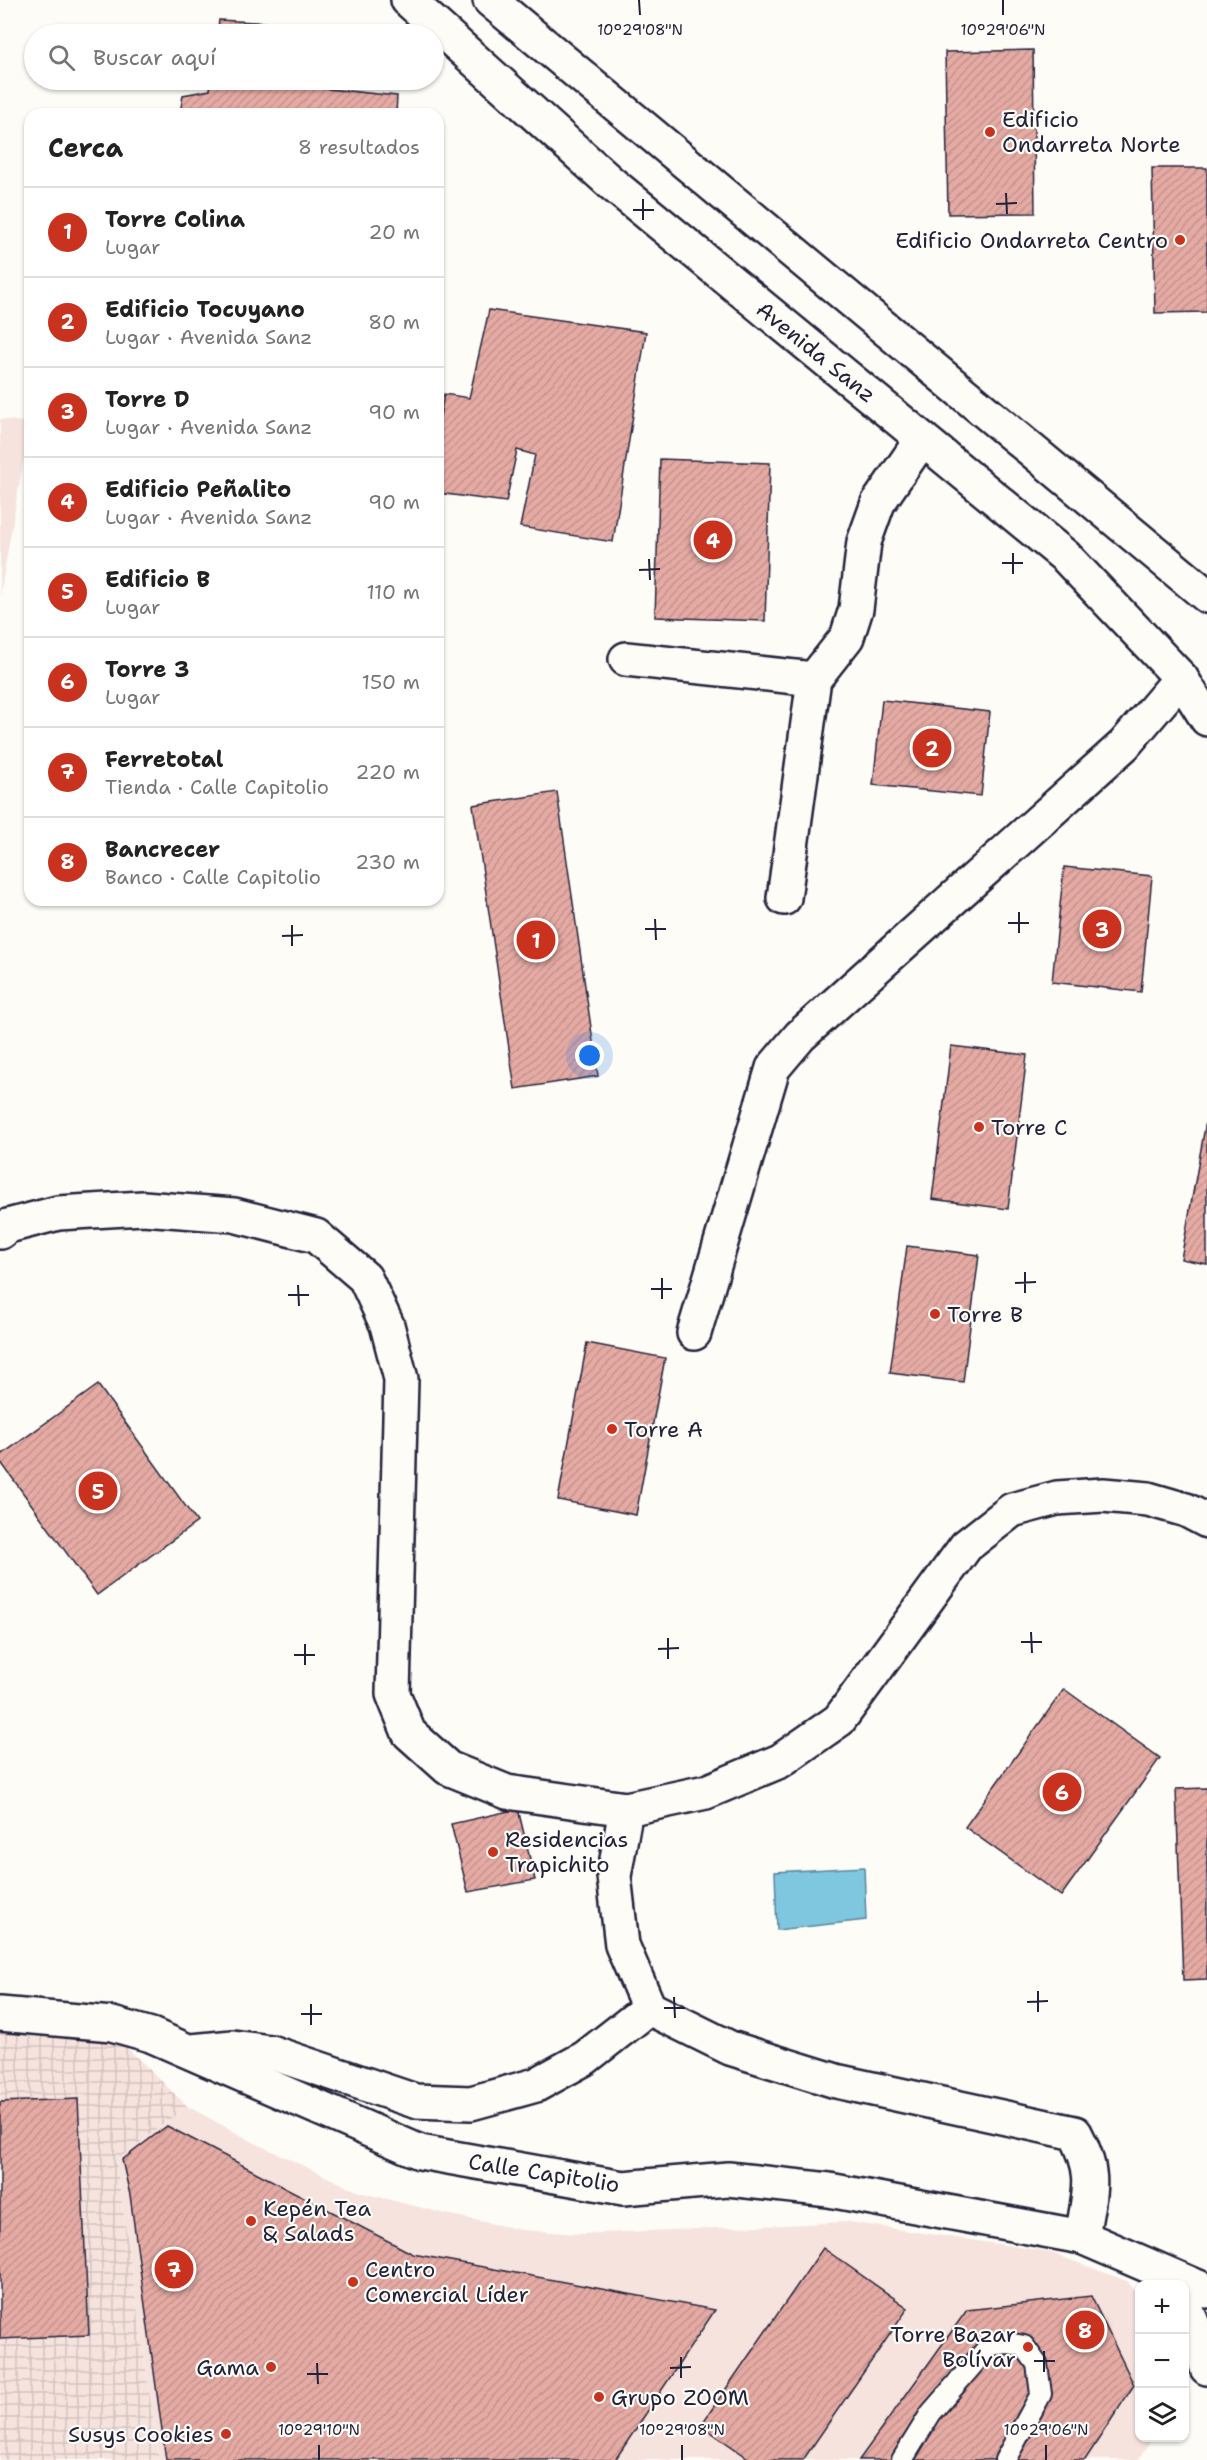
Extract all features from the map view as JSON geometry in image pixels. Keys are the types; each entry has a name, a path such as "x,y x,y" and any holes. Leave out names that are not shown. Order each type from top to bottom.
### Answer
{"street":[{"name":"Avenida Sanz","path":"408,0 435,24"},
{"path":"490,0 1207,596"},
{"name":"Avenida Sanz","path":"444,32 611,183 1066,557 1181,678 1207,719"},
{"path":"784,898 814,680 846,638 856,609 864,542 878,503 922,439"},
{"path":"626,659 814,680"},
{"path":"694,1333 773,1068 800,1036 1125,745 1181,678"},
{"path":"0,1232 8,1226 58,1213 143,1208 234,1215 316,1236 365,1278 387,1325 401,1380 393,1694 409,1733 448,1768 507,1792 626,1809 706,1792 780,1761 839,1720 966,1546 1012,1510 1056,1498 1103,1496 1148,1498 1186,1510 1207,1521"},
{"path":"626,1809 614,1876 622,1945 649,2008 730,2048 836,2081 1075,2133 1086,2154 1091,2177 1082,2236"},
{"path":"187,2051 233,2047 270,2052 415,2101 471,2103 536,2085 585,2058 649,2008"},
{"name":"Calle Capitolio","path":"0,2014 112,2024 151,2035 420,2152 623,2188 728,2179 829,2190 1082,2236 1164,2280"},
{"name":"Calle Capitolio","path":"1189,2289 1207,2291"},
{"path":"1189,2314 1207,2368"}],"lane":[{"path":"902,2460 930,2413 990,2345 1008,2343 1024,2346 1037,2364 1041,2394 1005,2460"}],"shaded area":[{"path":"0,419 24,422 24,457 0,595"},
{"path":"0,2026 120,2041 187,2106 116,2161 159,2460 0,2460"},
{"path":"187,2106 255,2143 359,2192 522,2230 579,2234 848,2222 1046,2251 1127,2281 1135,2290 1135,2442 1150,2442 1138,2460 159,2460 116,2161"}],"water":[{"path":"864,1867 866,1920 777,1930 775,1872"}],"building":[{"path":"219,20 288,24 218,24"},
{"name":"Edificio Ondarreta Norte","path":"1033,50 1035,213 948,214 945,52"},
{"path":"210,90 338,90 397,96 396,108 181,108 183,95"},
{"name":"Edificio Ondarreta Centro","path":"1152,168 1207,168 1207,312 1155,313"},
{"path":"489,310 646,332 613,542 520,527 535,455 517,450 506,502 444,494 444,394 469,398"},
{"path":"660,459 770,463 765,621 655,617"},
{"path":"882,700 990,712 981,796 873,785"},
{"path":"557,792 598,1076 515,1089 473,805"},
{"path":"1064,867 1152,876 1141,992 1052,982"},
{"name":"Torre C","path":"951,1046 1027,1055 1008,1209 932,1199"},
{"path":"1207,1116 1207,1264 1181,1259"},
{"name":"Torre B","path":"907,1246 979,1255 963,1382 890,1373"},
{"name":"Torre A","path":"587,1343 665,1358 636,1515 558,1500"},
{"path":"98,1385 197,1522 97,1595 0,1461 0,1456"},
{"path":"1064,1689 1160,1758 1061,1896 965,1827"},
{"path":"1207,1788 1207,1979 1183,1980 1176,1789"},
{"name":"Residencias Trapichito","path":"518,1809 535,1880 468,1892 451,1824"},
{"path":"78,2099 89,2335 0,2339 0,2102"},
{"name":"Centro Comercial Líder","path":"167,2126 413,2254 715,2310 615,2460 166,2460 130,2195 122,2160"},
{"name":"Torre Bazar Bolívar","path":"823,2248 908,2308 803,2460 751,2460 701,2425"},
{"name":"Torre Bazar Bolívar","path":"1091,2296 1134,2385 1085,2460 859,2460 967,2310"}],"place":[{"name":"Edificio Ondarreta Norte","path":"990,132"},
{"name":"Edificio Ondarreta Centro","path":"1180,240"},
{"name":"Edificio Peñalito","path":"713,540"},
{"name":"Edificio Tocuyano","path":"932,748"},
{"name":"Torre D","path":"1102,929"},
{"name":"Torre Colina","path":"536,940"},
{"name":"Torre C","path":"979,1127"},
{"name":"Torre B","path":"935,1314"},
{"name":"Torre A","path":"612,1429"},
{"name":"Edificio B","path":"98,1491"},
{"name":"Torre 3","path":"1062,1792"},
{"name":"Residencias Trapichito","path":"493,1852"},
{"name":"Kepén Tea & Salads","path":"251,2221"},
{"name":"Ferretotal","path":"174,2269"},
{"name":"Centro Comercial Líder","path":"353,2282"},
{"name":"Bancrecer","path":"1085,2330"},
{"name":"Torre Bazar Bolívar","path":"1028,2347"},
{"name":"Gama","path":"271,2367"},
{"name":"Grupo ZOOM","path":"599,2397"},
{"name":"Susys Cookies","path":"226,2434"}]}
